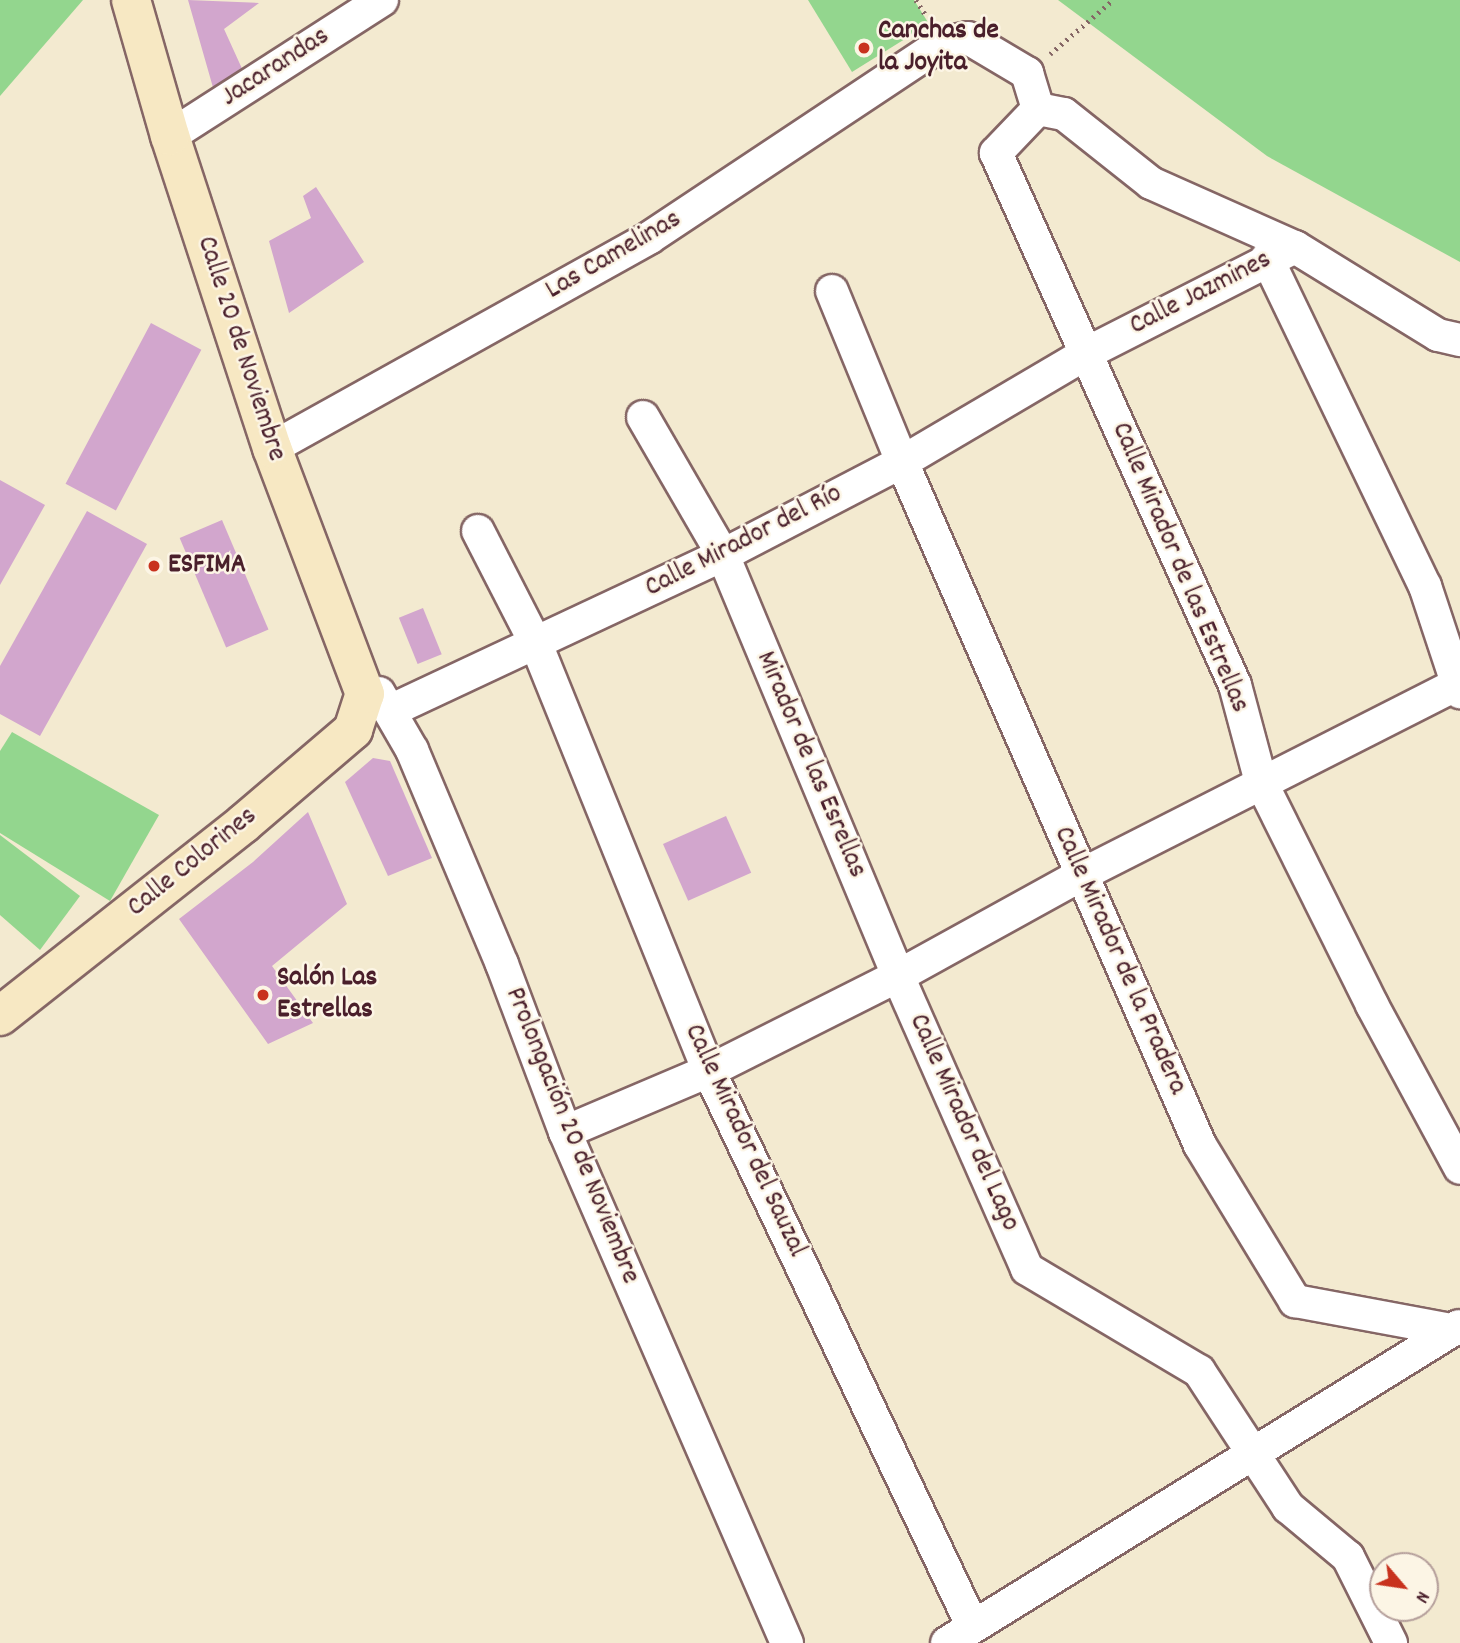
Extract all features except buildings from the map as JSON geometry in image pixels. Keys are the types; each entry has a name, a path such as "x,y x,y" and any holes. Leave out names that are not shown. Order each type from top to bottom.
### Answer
{"main road":[{"name":"Calle 20 de Noviembre","path":"131,0 170,136 272,448 341,635 377,702"},
{"path":"353,730 377,702"},
{"name":"Calle Colorines","path":"0,1016 243,824 353,730"}],"street":[{"name":"Jacarandas","path":"170,136 382,0"},
{"name":"Las Camelinas","path":"272,448 649,239 943,43 968,38 1027,73"},
{"path":"565,1132 709,1071 898,976 1081,875 1261,782 1459,687 1424,586 1281,252 1151,183 1064,114 1038,109 1027,73"},
{"name":"Calle Mirador de las Estrellas","path":"1038,109 996,153 1235,685 1261,782 1372,1006 1460,1168"},
{"name":"Calle Jazmines","path":"1087,353 1281,252 1438,335 1460,340"},
{"name":"Calle Mirador de la Pradera","path":"832,291 902,462 1200,1145 1295,1301 1456,1328"},
{"name":"Calle Mirador del Río","path":"377,702 537,646 723,555 902,462 1087,353"},
{"name":"Mirador de las Esrellas","path":"643,416 723,555 898,976"},
{"name":"Calle Mirador del Sauzal","path":"478,531 537,646 709,1071 960,1635"},
{"name":"Prolongación 20 de Noviembre","path":"377,702 412,750 502,964 565,1132 788,1643"},
{"path":"353,730 388,731 412,750"},
{"name":"Calle Mirador del Lago","path":"898,976 1027,1269 1199,1371 1254,1454"},
{"path":"960,1635 1456,1328"},
{"path":"1254,1454 1288,1507 1349,1557 1391,1643"}],"path":[{"path":"1027,73 1113,0"}],"green space":[{"path":"0,0 83,0 0,96"},
{"name":"Canchas de la Joyita","path":"808,0 914,0 929,24 852,72"},
{"path":"1058,0 1460,0 1460,262 1267,156"},
{"path":"12,732 159,815 110,901 0,833 0,751"},
{"path":"0,835 80,896 40,950 0,915"}],"place":[{"name":"Canchas de la Joyita","path":"864,48"},
{"name":"ESFIMA","path":"154,566"},
{"name":"Salón Las Estrellas","path":"263,995"}]}
